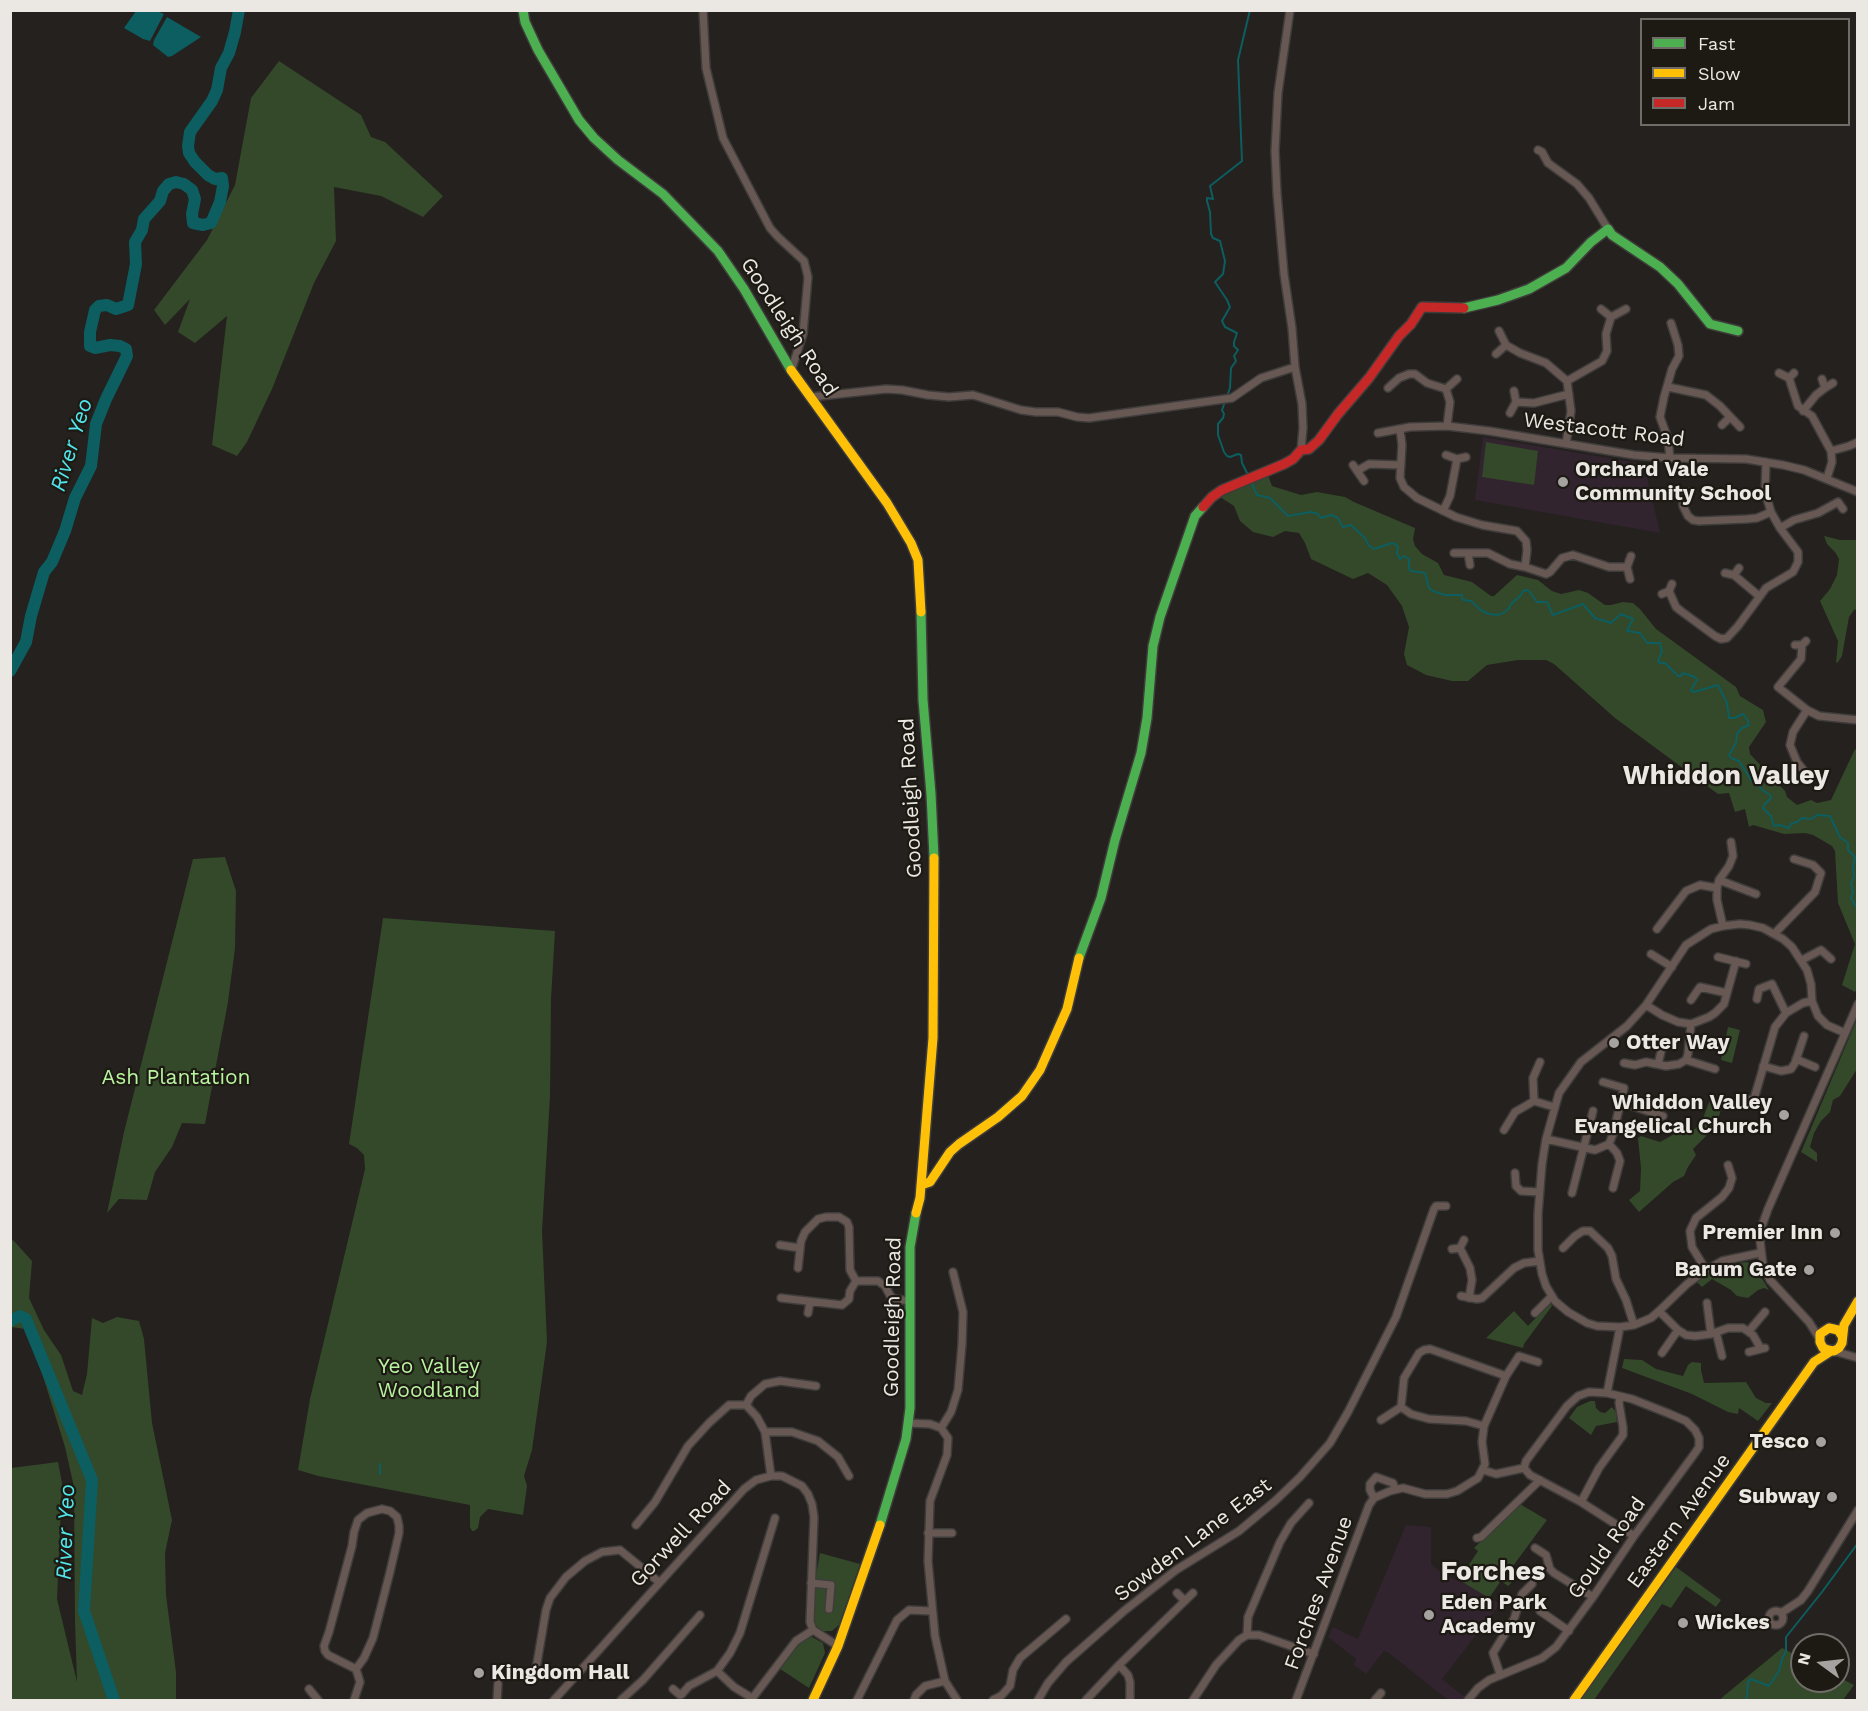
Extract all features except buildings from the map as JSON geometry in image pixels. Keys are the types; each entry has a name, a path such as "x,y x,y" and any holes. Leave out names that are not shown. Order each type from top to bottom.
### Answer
{"street":[{"name":"Goodleigh Road","path":"523,10 525,22 538,50 579,120 594,138 618,160 663,194 718,251 744,290 791,371 887,503 911,543 918,560 923,700 931,794 934,871 933,1038 921,1185 910,1246 910,1408 906,1439 886,1505 838,1646 813,1701"},
{"path":"703,10 706,68 723,138 770,228 804,261 808,277 803,334 791,371"},
{"path":"921,1185 930,1182 950,1152 959,1144 1010,1108 1022,1096 1040,1070 1067,1008 1079,957 1101,898 1115,840 1141,753 1147,718 1153,646 1160,616 1195,516 1212,497 1222,490 1284,464 1293,459 1301,450 1302,404 1295,367 1284,273 1275,150 1278,93 1290,10"},
{"path":"1538,150 1542,152 1548,163 1583,191 1608,230 1660,267 1710,324 1738,331"},
{"path":"1301,450 1309,449 1319,440 1422,307 1462,308 1498,300 1529,288 1566,268 1591,242 1608,230"},
{"path":"1601,309 1611,317"},
{"path":"1567,381 1597,365 1605,356 1606,333 1611,317 1626,309"},
{"path":"1670,458 1668,439 1660,417 1672,369 1679,356 1671,323"},
{"path":"1499,331 1506,345 1546,363 1567,381 1571,411 1566,444"},
{"path":"1675,336 1684,332"},
{"path":"1496,354 1506,345"},
{"path":"811,397 886,388 949,397 973,395 1021,410 1058,412 1089,418 1232,398 1261,378 1295,367"},
{"path":"1779,373 1792,376 1798,406 1812,416 1831,451 1832,462 1827,478"},
{"path":"1388,388 1399,378 1415,374 1427,383 1446,389"},
{"path":"1446,389 1457,379"},
{"path":"1822,379 1824,388"},
{"path":"1803,411 1816,395 1833,383"},
{"path":"1668,387 1706,395 1740,428"},
{"path":"1446,389 1450,402 1448,426"},
{"path":"1510,413 1516,402 1514,391"},
{"path":"1516,402 1534,403 1569,394"},
{"path":"1722,425 1730,417"},
{"name":"Westacott Road","path":"1377,433 1427,426 1448,426 1634,455 1766,462 1804,470 1857,492"},
{"path":"1400,429 1400,478 1404,487 1417,498 1443,512 1482,525 1517,531 1526,541 1525,567"},
{"path":"1831,451 1857,442"},
{"path":"1446,454 1457,459 1466,457"},
{"path":"1443,512 1450,496 1457,459"},
{"path":"1668,590 1676,607 1721,639 1730,636 1759,596 1771,584 1793,572 1798,562 1798,552 1771,512 1765,492 1766,462"},
{"path":"1364,481 1355,468 1369,464 1401,465"},
{"path":"1690,492 1679,494 1688,516 1699,521 1757,518 1771,512"},
{"path":"1780,528 1794,520 1818,513 1838,502 1843,508"},
{"path":"1454,553 1488,553 1510,564 1546,574 1562,558 1573,555 1609,567 1627,567"},
{"path":"1468,553 1470,565"},
{"path":"1630,579 1627,567 1631,556"},
{"path":"1734,575 1739,568"},
{"path":"1725,573 1734,575 1759,596"},
{"path":"1801,644 1801,659 1775,685 1807,710 1819,716 1857,720"},
{"path":"1807,710 1793,732 1790,745 1797,762 1808,773"},
{"path":"1723,926 1718,900 1718,884 1732,861 1731,842"},
{"path":"1775,934 1815,892 1821,873 1813,865 1794,859"},
{"path":"1657,929 1686,891 1700,885 1718,884 1756,894"},
{"path":"1760,1253 1722,1261 1706,1270 1642,1323 1608,1327 1587,1323 1568,1312 1552,1296 1542,1275 1539,1261 1539,1192 1546,1139 1554,1107 1566,1082 1581,1062 1627,1026 1646,1005 1686,945 1705,932 1723,926 1740,924 1763,928 1792,947 1802,960 1809,977 1812,1001 1818,1016 1827,1025 1845,1033"},
{"path":"1802,960 1821,950 1831,958"},
{"path":"1651,954 1672,967"},
{"path":"1718,957 1746,964"},
{"path":"1646,1005 1671,1020 1691,1024 1715,1013 1724,1004 1736,961"},
{"path":"1757,999 1760,989 1772,984 1786,1013"},
{"path":"1690,1000 1700,987 1727,993"},
{"path":"1754,1099 1775,1027 1786,1013 1812,1001"},
{"path":"1856,1357 1832,1351 1820,1342 1809,1322 1770,1280 1765,1272 1760,1253 1762,1226 1768,1209 1857,1004"},
{"path":"1686,1060 1690,1047 1691,1024"},
{"path":"1763,1066 1785,1072 1791,1069 1797,1059 1804,1036"},
{"path":"1658,1064 1661,1052"},
{"path":"1797,1059 1815,1067"},
{"path":"1624,1063 1635,1065 1646,1062 1672,1066 1686,1060 1715,1069"},
{"path":"1534,1101 1533,1078 1540,1062"},
{"path":"1546,1139 1595,1150 1609,1144 1624,1088 1603,1082"},
{"path":"1745,1100 1754,1099 1761,1104"},
{"path":"1504,1130 1515,1112 1534,1101 1554,1107"},
{"path":"1620,1102 1663,1116"},
{"path":"1572,1193 1593,1111"},
{"path":"1609,1144 1617,1152 1620,1161 1613,1188"},
{"path":"1706,1270 1692,1247 1690,1231 1696,1218 1730,1188 1732,1178 1728,1165"},
{"path":"1515,1173 1516,1186 1521,1191 1539,1192"},
{"name":"Sowden Lane East","path":"1038,1701 1048,1683 1066,1662 1124,1611 1176,1570 1239,1531 1300,1477 1330,1443 1396,1317 1434,1209 1436,1206 1446,1206"},
{"path":"798,1269 803,1235 818,1219 826,1217 843,1219 849,1227 850,1270 856,1281"},
{"path":"1563,1248 1575,1236 1583,1231 1590,1231 1608,1248 1612,1256 1616,1279 1634,1325"},
{"path":"1460,1248 1464,1240"},
{"path":"780,1245 800,1248"},
{"path":"1460,1248 1470,1268 1472,1280 1465,1297 1477,1299 1482,1298 1514,1268 1524,1263 1539,1261"},
{"path":"1452,1249 1460,1248"},
{"path":"941,1428 951,1412 958,1390 962,1344 963,1312 952,1272"},
{"path":"856,1281 878,1281 885,1286 891,1297 910,1301"},
{"path":"781,1298 842,1305 849,1299 850,1291 856,1281"},
{"path":"1535,1313 1552,1296"},
{"path":"1820,1342 1821,1334 1848,1314 1857,1301"},
{"path":"808,1313 810,1302"},
{"path":"1707,1303 1713,1333 1722,1356"},
{"path":"1659,1311 1686,1335 1695,1336 1736,1327 1743,1328 1753,1335 1763,1349 1749,1352"},
{"path":"1749,1331 1765,1312"},
{"path":"1832,1351 1842,1343 1848,1314"},
{"path":"1809,1322 1838,1330 1856,1357"},
{"path":"1607,1393 1620,1327"},
{"path":"1662,1353 1678,1330"},
{"name":"Eastern Avenue","path":"1574,1701 1815,1362 1820,1342"},
{"path":"1401,1407 1404,1378 1419,1353 1424,1350 1437,1351 1506,1376"},
{"name":"Eastern Avenue","path":"1815,1362 1832,1351"},
{"path":"1374,1498 1395,1489 1404,1488 1425,1494 1447,1494 1478,1478 1485,1464 1482,1442 1484,1426 1506,1376 1519,1356 1538,1362"},
{"path":"746,1405 751,1396 765,1384 780,1380 816,1386"},
{"path":"1524,1468 1526,1461 1578,1396 1589,1392 1607,1393 1620,1397 1618,1402 1623,1435 1599,1468 1581,1502"},
{"name":"Gould Road","path":"1468,1701 1478,1688 1500,1674 1542,1658 1556,1647 1699,1447 1699,1438 1695,1430 1686,1421 1653,1407 1620,1397"},
{"path":"636,1525 655,1502 688,1446 709,1423 729,1405 746,1405 757,1417 765,1432 771,1476 782,1476 802,1486 813,1504 810,1622 813,1630 838,1646"},
{"path":"1381,1420 1401,1407"},
{"path":"1401,1407 1411,1414 1429,1419 1466,1421 1484,1426"},
{"path":"908,1423 930,1424 941,1428 948,1438 947,1455 930,1502 928,1533 932,1611 945,1681 957,1701"},
{"path":"765,1432 792,1432 818,1441 838,1457 849,1476"},
{"path":"1483,1470 1496,1474 1524,1468"},
{"path":"1524,1468 1530,1475 1581,1502 1634,1536"},
{"name":"Gorwell Road","path":"554,1701 744,1489 756,1480 771,1476"},
{"name":"Forches Avenue","path":"1296,1701 1369,1505 1374,1498 1370,1484 1376,1477 1393,1483 1395,1489"},
{"path":"1477,1538 1540,1480"},
{"path":"1247,1635 1248,1617 1280,1542 1291,1523 1309,1503"},
{"path":"354,1701 360,1682 356,1669 328,1655 324,1646 358,1520 367,1513 382,1509 390,1511 397,1517 399,1533 373,1638 356,1669"},
{"path":"1781,1613 1791,1608 1808,1591 1857,1510"},
{"path":"673,1689 680,1695 689,1686 717,1671 730,1653 740,1633 775,1518"},
{"path":"928,1533 952,1533"},
{"path":"1536,1548 1546,1555 1550,1569 1554,1573 1574,1580 1593,1597"},
{"path":"536,1669 550,1598 566,1577 585,1561 602,1552 620,1550 659,1582"},
{"path":"811,1583 831,1585 829,1609"},
{"path":"1500,1674 1493,1653 1514,1619 1522,1594 1532,1584"},
{"path":"1178,1593 1185,1601"},
{"path":"1086,1701 1192,1593"},
{"path":"857,1701 897,1620 909,1610 932,1611"},
{"path":"1540,1611 1569,1631"},
{"path":"621,1701 643,1680 700,1615"},
{"path":"993,1701 1010,1686 1013,1670 1020,1658 1066,1619"},
{"path":"717,1671 734,1687 752,1699 796,1641 813,1630"},
{"path":"1193,1701 1216,1665 1239,1640 1247,1635 1259,1635 1314,1654"},
{"path":"1119,1665 1128,1675 1130,1701"},
{"path":"914,1701 916,1695 925,1686 945,1681"},
{"path":"497,1701 498,1684"},
{"path":"309,1689 318,1701"},
{"path":"1375,1701 1381,1693"}],"shaded area":[{"name":"Orchard Vale Community School","path":"1483,437 1644,464 1660,533 1475,500"},
{"name":"Eden Park Academy","path":"1406,1525 1431,1527 1431,1564 1439,1571 1500,1604 1442,1679 1465,1697 1462,1700 1448,1700 1384,1651 1366,1674 1354,1665 1356,1659 1328,1637 1333,1627 1358,1639"}],"green space":[{"path":"279,61 361,115 371,137 385,142 443,196 423,217 381,196 334,187 336,241 314,283 272,389 247,442 237,456 212,445 227,316 195,343 178,332 190,299 165,325 154,310 207,240 235,185 251,98"},
{"path":"1486,442 1538,451 1534,485 1482,477"},
{"path":"1268,475 1272,486 1301,495 1317,492 1345,497 1415,528 1413,539 1415,546 1422,554 1438,563 1444,575 1472,582 1491,596 1494,596 1517,575 1538,580 1552,591 1561,594 1579,590 1588,593 1605,605 1633,603 1656,629 1736,687 1740,696 1763,710 1766,722 1749,747 1750,754 1785,791 1787,797 1797,805 1811,800 1817,803 1831,800 1855,749 1858,752 1858,987 1855,992 1842,985 1855,944 1838,903 1835,851 1832,846 1805,833 1784,834 1753,825 1749,827 1745,809 1735,812 1729,793 1718,794 1615,718 1554,664 1546,660 1518,660 1487,665 1468,681 1452,681 1426,675 1407,665 1404,654 1409,627 1402,606 1387,585 1368,573 1353,579 1311,559 1299,533 1285,531 1273,537 1253,532 1240,521 1234,506 1220,497"},
{"path":"1824,536 1840,540 1857,540 1857,609 1849,617 1842,656 1836,663 1838,641 1820,601 1830,589 1837,575 1839,559 1827,544"},
{"name":"Ash Plantation","path":"225,857 236,891 235,948 228,1002 205,1124 182,1123 172,1147 155,1172 147,1200 119,1199 107,1213 124,1132 193,859"},
{"name":"Yeo Valley Woodland","path":"383,918 555,931 551,999 550,1097 542,1231 547,1342 532,1450 524,1476 527,1486 523,1515 488,1509 480,1517 478,1528 474,1531 470,1527 470,1505 318,1476 298,1470 310,1399 365,1169 364,1155 349,1144"},
{"path":"1857,1019 1857,1069 1840,1096 1833,1100 1830,1112 1814,1133 1810,1147 1817,1153 1817,1162 1801,1152"},
{"path":"1728,1027 1740,1030 1732,1063 1721,1060"},
{"path":"1711,1097 1723,1100 1717,1125 1693,1149 1696,1155 1684,1176 1673,1182 1639,1212 1629,1200 1640,1191 1641,1168 1638,1138 1641,1136 1660,1142 1685,1128 1695,1129 1702,1121"},
{"path":"11,1239 32,1261 29,1298 44,1330 61,1355 73,1391 82,1395 87,1374 92,1318 103,1323 117,1317 139,1321 144,1339 152,1423 172,1520 165,1553 166,1595 176,1672 176,1700 11,1700 11,1468 58,1462 62,1483 57,1599 77,1682 74,1487 65,1447 26,1329 11,1327"},
{"path":"1747,1262 1755,1267 1769,1290 1764,1288 1758,1290 1748,1298 1737,1296 1712,1279 1702,1287 1697,1282 1707,1274 1726,1265"},
{"path":"1550,1303 1552,1306 1523,1348 1486,1338 1514,1311 1528,1326"},
{"path":"1624,1359 1642,1360 1656,1369 1683,1376 1692,1362 1701,1363 1704,1383 1746,1382 1756,1398 1772,1403 1758,1421 1739,1408 1738,1414 1728,1412 1692,1394 1622,1368"},
{"path":"1595,1401 1596,1408 1600,1412 1605,1413 1612,1407 1616,1412 1617,1422 1596,1426 1591,1435 1569,1418 1577,1407"},
{"path":"1520,1504 1547,1520 1507,1574 1513,1581 1508,1586 1501,1581 1489,1598 1459,1580 1478,1551 1474,1548"},
{"path":"820,1553 860,1564 839,1625 832,1631 820,1631 815,1624 814,1588"},
{"path":"1676,1567 1721,1600 1716,1607 1686,1586 1671,1608 1662,1604 1594,1700 1580,1700"},
{"path":"812,1637 823,1643 825,1653 809,1688 777,1667 791,1650 803,1640"},
{"path":"1782,1648 1790,1652 1790,1693 1848,1693 1843,1700 1719,1700"}],"water":[{"path":"136,11 157,11 164,14 150,41 124,28"},
{"path":"167,17 201,37 168,57 153,45"}],"waterway":[{"name":"River Yeo","path":"10,671 26,642 44,572 52,562 75,498 91,466 96,424 127,356 126,349 120,346 95,348 90,346 90,332 95,310 99,306 107,305 116,309 128,305 136,264 135,242 142,230 144,219 160,201 163,191 169,184 176,182 184,184 192,190 195,199 193,223 203,225 211,223 220,202 222,178 215,179 208,175 195,162 189,153 188,146 190,132 217,90 221,68 229,53 239,10"},
{"path":"1249,477 1241,455 1227,456 1218,435 1218,424 1223,418 1222,410 1230,388 1231,368 1236,361 1234,356 1238,350 1234,346 1237,333 1225,327 1222,321 1230,307 1215,282 1223,274 1225,261 1220,241 1213,238 1211,234 1207,198 1213,199 1210,186 1242,161 1238,60 1250,10"},
{"path":"1251,482 1257,495 1270,498 1288,516 1311,512 1318,514 1321,518 1331,515 1337,517 1343,527 1351,525 1374,549 1395,544 1398,547 1397,553 1400,559 1404,556 1409,559 1411,571 1425,573 1429,588 1433,591 1445,595 1462,595 1463,600 1471,601 1489,614 1499,615 1506,611 1526,590 1537,602 1547,602 1553,615 1583,604 1595,618 1611,623 1621,614 1633,619 1627,631 1640,633 1647,643 1660,643 1662,651 1658,661 1660,663 1665,663 1678,676 1683,673 1695,677 1697,680 1691,690 1694,692 1718,685 1727,703 1729,718 1743,714 1747,719 1749,725 1737,734 1736,743 1729,755 1739,761 1751,780 1758,783 1761,789 1770,795 1771,798 1763,808 1771,816 1774,826 1789,828 1791,824 1802,818 1811,819 1817,815 1830,816 1840,837 1848,843 1848,850 1855,857 1851,898 1858,914"},
{"path":"1857,986 1858,978"},
{"name":"River Yeo","path":"10,1321 20,1316 26,1319 92,1480 84,1611 114,1700"},
{"path":"380,1464 380,1474"},
{"path":"1747,1700 1748,1682 1751,1679 1769,1686 1779,1671 1786,1651 1786,1637 1858,1543"}],"traffic: fast":[{"path":"523,10 525,22 538,50 579,120 594,138 618,160 663,194 718,251 744,289 791,370"},
{"path":"1464,308 1498,300 1529,289 1566,268 1591,242 1608,229 1612,235 1660,267 1678,284 1710,324 1738,331"},
{"path":"1079,958 1101,898 1115,840 1141,753 1147,718 1153,646 1160,617 1195,516 1203,507"},
{"path":"921,612 923,700 934,858"},
{"path":"880,1525 906,1439 910,1408 910,1247 916,1213"}],"traffic: slow":[{"path":"791,370 887,503 911,543 918,560 921,612"},
{"path":"916,1213 920,1198 933,1038 934,858"},
{"path":"921,1185 930,1182 950,1152 959,1144 998,1117 1022,1096 1040,1070 1067,1009 1079,958"},
{"path":"1842,1336 1838,1330 1829,1328 1820,1334 1820,1342 1823,1348 1828,1350 1834,1351 1839,1348 1842,1343 1844,1325 1858,1301"},
{"path":"1574,1700 1814,1362 1831,1351"},
{"path":"813,1700 838,1646 880,1525"}],"traffic: jam":[{"path":"1203,507 1222,490 1284,464 1293,459 1301,450 1309,449 1319,440 1422,307 1464,308"}],"place":[{"name":"Orchard Vale Community School","path":"1563,482"},
{"name":"Otter Way","path":"1614,1043"},
{"name":"Whiddon Valley Evangelical Church","path":"1784,1115"},
{"name":"Premier Inn","path":"1835,1233"},
{"name":"Barum Gate","path":"1809,1270"},
{"name":"Tesco","path":"1821,1442"},
{"name":"Subway","path":"1832,1497"},
{"name":"Eden Park Academy","path":"1429,1615"},
{"name":"Wickes","path":"1683,1623"},
{"name":"Kingdom Hall","path":"479,1673"}],"district":[{"name":"Whiddon Valley","path":"1726,776"},
{"name":"Forches","path":"1493,1572"}]}
